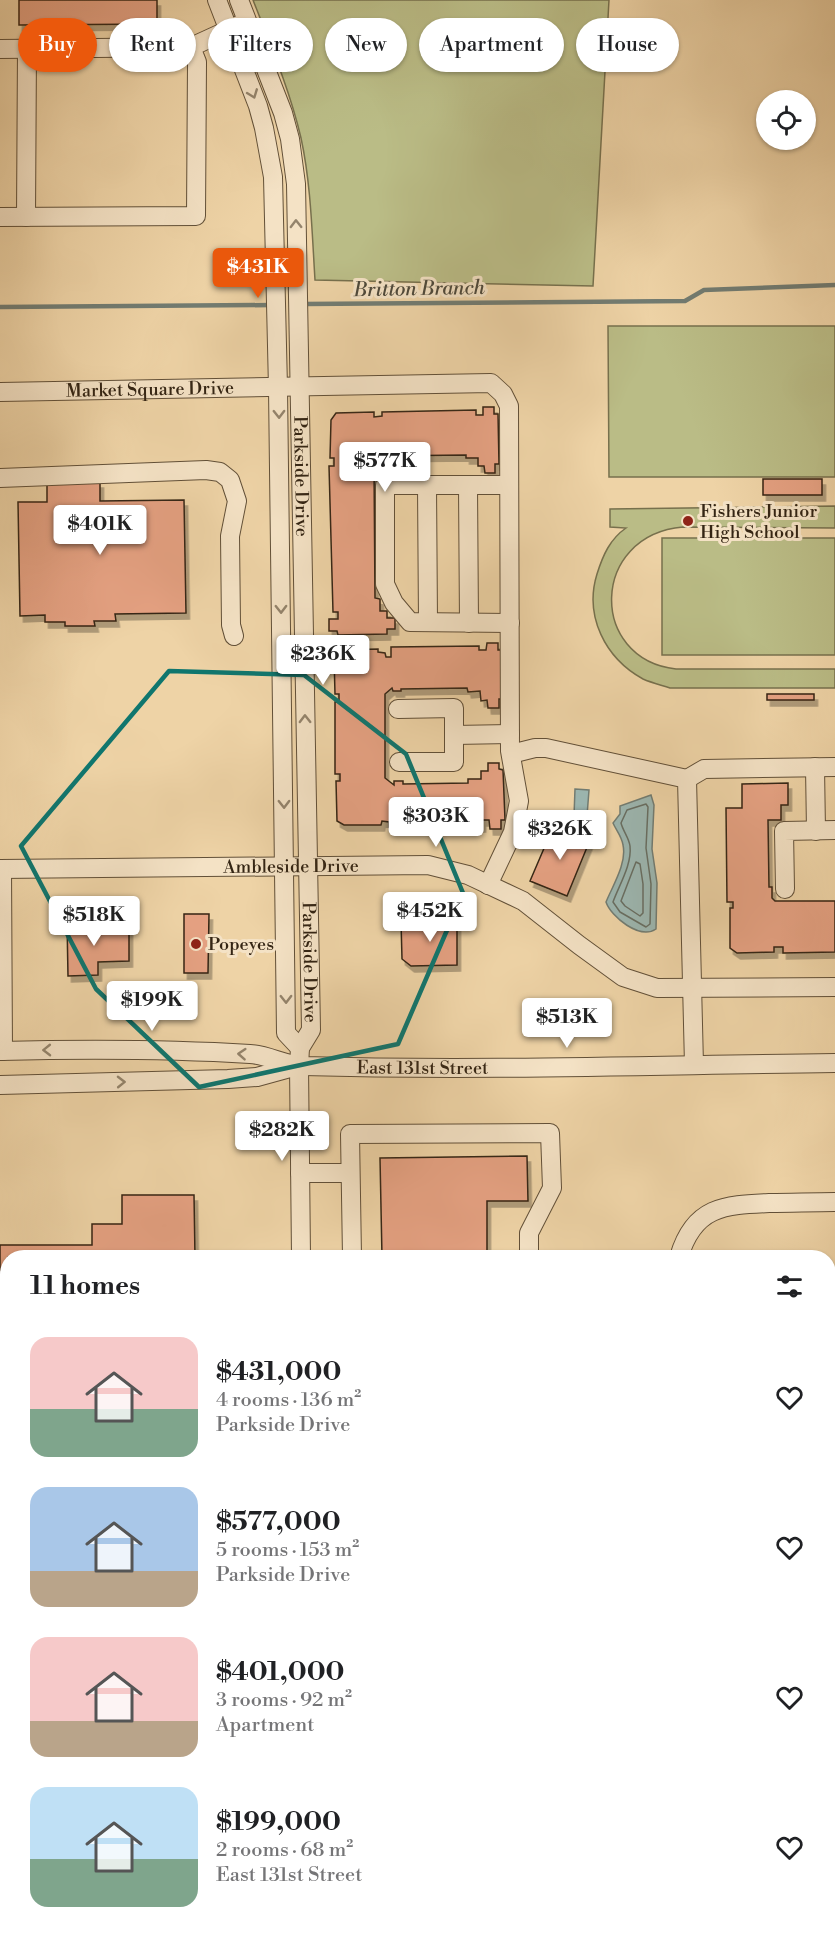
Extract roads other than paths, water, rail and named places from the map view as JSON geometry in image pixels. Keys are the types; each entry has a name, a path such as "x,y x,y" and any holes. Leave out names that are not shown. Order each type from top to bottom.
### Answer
{"street":[{"name":"Parkside Drive","path":"217,0 224,18"},
{"name":"Parkside Drive","path":"239,0 246,18"},
{"path":"0,49 18,48"},
{"path":"26,217 27,72"},
{"path":"0,217 196,216 196,72"},
{"name":"Parkside Drive","path":"245,72 258,106 269,153 274,202 286,1033 300,1057"},
{"name":"Parkside Drive","path":"268,72 290,140 296,184 311,1030 300,1057 301,1250"},
{"name":"Market Square Drive","path":"0,392 490,383 503,394 509,406 509,484"},
{"path":"0,478 220,472 231,480 237,501 231,536 231,624 234,636"},
{"path":"468,484 469,622"},
{"path":"488,885 513,832 519,801 510,734 510,623 509,484 385,485 385,584 394,603 410,622 510,623"},
{"path":"427,485 428,622"},
{"path":"398,709 454,708 454,762 399,762"},
{"path":"454,735 510,734"},
{"path":"511,754 535,748 546,748 687,779 704,769 835,767"},
{"path":"815,767 816,831"},
{"path":"687,779 694,1065"},
{"path":"785,889 784,831 835,830"},
{"name":"Ambleside Drive","path":"1,869 429,865 468,875 523,900 623,977 657,988 835,987"},
{"path":"1,869 2,1051"},
{"name":"East 131st Street","path":"2,1051 100,1049 201,1051 444,1068 835,1063"},
{"name":"East 131st Street","path":"0,1085 257,1077 300,1057"},
{"path":"352,1250 350,1134 550,1133 552,1188 529,1233 529,1250"},
{"path":"300,1173 350,1173"},
{"path":"681,1250 697,1223 717,1209 730,1205 835,1202"}],"water":[{"path":"575,789 589,790 587,816 574,816"},
{"path":"651,795 654,805 652,849 657,883 656,929 642,932 620,920 606,902 623,859 622,842 613,823 620,814 620,806"}],"waterway":[{"name":"Britton Branch","path":"304,304 685,301 704,290 835,285"},
{"name":"Britton Branch","path":"0,307 271,305"}],"place":[{"name":"Fishers Junior High School","path":"688,521"},
{"name":"Popeyes","path":"196,944"}]}
